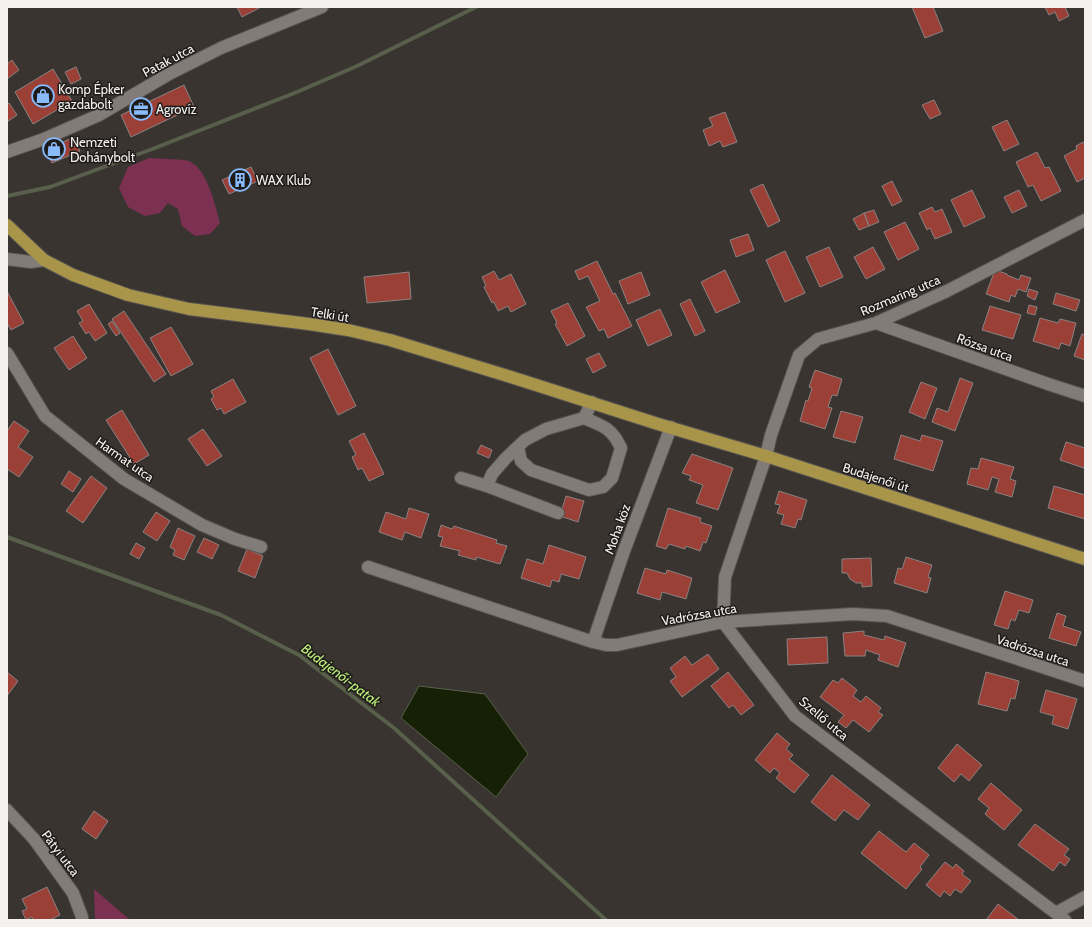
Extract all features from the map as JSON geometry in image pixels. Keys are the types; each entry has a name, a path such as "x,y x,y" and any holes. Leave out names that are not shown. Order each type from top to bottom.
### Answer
{"main road":[{"name":"Telki út","path":"7,225 44,260 73,275 128,295 189,309 309,324 348,330 383,338 592,402 658,424"},
{"name":"Budajenői út","path":"658,424 766,456 1085,559"}],"street":[{"name":"Patak utca","path":"7,152 44,139 99,115 169,74 221,48 322,7"},
{"name":"Rozmaring utca","path":"766,456 771,435 799,355 818,339 876,323 947,291 1085,220"},
{"path":"7,259 31,262 44,260"},
{"name":"Rózsa utca","path":"876,323 1085,396"},
{"name":"Harmat utca","path":"7,353 45,416 124,479 202,524 235,539 261,547"},
{"path":"584,418 592,402"},
{"path":"487,486 492,474 518,447 525,440 546,429 584,418 607,428 616,437 621,448 612,478 603,487 588,490 531,470 521,461 518,447"},
{"name":"Moha köz","path":"594,642 624,551 671,427"},
{"path":"723,622 726,577 766,456"},
{"path":"461,478 487,486 558,513"},
{"name":"Vadrózsa utca","path":"368,567 606,645 617,645 723,622 854,614 887,616 1085,681"},
{"name":"Szellő utca","path":"723,622 795,716 1060,916"},
{"name":"Pátyi utca","path":"7,810 34,839 73,893 82,920"},
{"path":"1060,916 1085,897"}],"shaded area":[{"path":"149,158 189,161 201,172 210,189 220,223 210,234 195,236 182,226 178,209 168,203 160,213 145,216 128,207 119,188 128,167"},
{"path":"419,686 485,694 528,754 496,797 401,718"},
{"path":"94,889 130,920 95,920"}],"building":[{"path":"237,7 261,7 242,17"},
{"path":"912,7 933,7 943,31 925,38"},
{"path":"1045,7 1065,7 1069,16 1059,21 1055,12 1049,15"},
{"path":"12,60 19,70 7,79 7,64"},
{"path":"76,67 81,79 71,84 65,72"},
{"name":"Komp Épker gazdabolt","path":"53,69 72,101 33,124 15,92"},
{"path":"184,85 194,107 131,137 121,115"},
{"path":"934,100 941,114 930,119 922,105"},
{"path":"9,103 17,115 7,122 7,105"},
{"path":"725,112 737,142 723,147 720,141 709,146 703,130 713,126 709,118"},
{"path":"1007,120 1019,144 1004,151 992,127"},
{"path":"74,137 80,151 52,163 46,150"},
{"path":"1083,142 1085,145 1085,178 1077,182 1064,156 1077,149 1076,146"},
{"path":"1037,152 1045,168 1049,167 1061,191 1041,201 1033,185 1028,187 1016,162"},
{"name":"WAX Klub","path":"251,167 258,181 229,194 222,180"},
{"path":"892,181 902,201 892,206 882,186"},
{"path":"763,184 780,221 768,227 750,190"},
{"path":"972,190 985,217 964,227 951,200"},
{"path":"1019,190 1027,206 1012,213 1004,197"},
{"path":"932,207 935,212 942,209 952,232 935,239 930,228 927,230 919,213"},
{"path":"874,210 879,222 869,226 864,213"},
{"path":"864,213 869,226 859,230 853,219"},
{"path":"905,222 919,249 898,260 884,232"},
{"path":"748,234 754,250 736,257 730,240"},
{"path":"829,247 843,277 820,287 806,257"},
{"path":"873,247 885,269 866,279 854,257"},
{"path":"785,251 805,293 785,302 766,260"},
{"path":"597,261 613,294 615,293 632,326 608,338 604,329 599,331 586,307 600,301 588,276 579,280 575,271"},
{"path":"725,270 740,302 716,313 701,282"},
{"path":"995,270 1019,280 1021,275 1031,278 1026,292 1018,289 1015,297 1011,295 1009,302 986,294"},
{"path":"494,271 499,280 511,274 526,304 511,312 508,306 498,311 484,287 486,286 482,277"},
{"path":"409,272 411,299 367,303 364,277"},
{"path":"641,272 650,295 628,304 619,281"},
{"path":"1029,289 1038,292 1035,300 1027,296"},
{"path":"7,291 24,323 11,330 7,323"},
{"path":"1056,293 1080,300 1076,311 1053,304"},
{"path":"690,299 705,331 695,336 680,304"},
{"path":"568,303 585,336 567,346 555,324 557,323 551,311"},
{"path":"89,304 107,333 95,341 89,332 86,334 79,323 83,321 77,311"},
{"path":"1029,305 1037,307 1035,315 1027,313"},
{"path":"990,306 1021,315 1013,339 982,330"},
{"path":"660,309 672,335 648,346 636,320"},
{"path":"124,311 166,374 154,382 112,319"},
{"path":"1040,318 1058,323 1060,319 1076,323 1070,346 1061,343 1059,349 1033,341"},
{"path":"112,321 120,333 116,336 108,324"},
{"path":"171,327 193,364 171,376 150,338"},
{"path":"1082,334 1085,335 1085,360 1074,356"},
{"path":"73,336 87,358 69,370 54,348"},
{"path":"328,349 356,406 338,415 310,358"},
{"path":"599,353 606,366 593,373 586,359"},
{"path":"815,370 842,379 837,396 832,395 828,407 832,408 825,429 800,421 806,400 808,401 812,388 809,387"},
{"path":"960,378 973,383 955,431 932,422 937,408 948,412"},
{"path":"233,379 246,402 224,414 221,408 217,410 211,399 214,397 211,391"},
{"path":"921,382 937,388 925,419 909,412"},
{"path":"122,410 149,455 134,464 106,420"},
{"path":"841,411 863,417 855,443 833,437"},
{"path":"14,421 29,431 18,447 33,457 19,477 7,469 7,431"},
{"path":"203,429 222,456 207,466 188,439"},
{"path":"364,433 384,474 369,481 362,468 358,470 352,457 356,455 349,441"},
{"path":"901,435 920,441 922,435 943,441 933,471 894,459"},
{"path":"1066,442 1085,448 1084,468 1060,460"},
{"path":"481,445 492,450 489,458 477,453"},
{"path":"692,454 733,468 718,510 696,503 703,485 689,480 691,476 682,473"},
{"path":"981,458 1014,467 1010,479 1016,481 1012,497 995,492 999,479 992,477 988,490 967,484 971,468 978,469"},
{"path":"69,471 81,479 73,492 61,484"},
{"path":"91,476 107,488 83,523 66,511"},
{"path":"1054,486 1085,495 1085,519 1048,508"},
{"path":"779,491 807,500 801,520 798,519 795,528 781,524 784,515 777,513 780,505 775,504"},
{"path":"566,496 584,501 578,522 560,516"},
{"path":"409,508 429,514 421,538 405,532 402,540 379,532 386,512 406,519"},
{"path":"668,508 701,518 700,522 712,526 706,543 703,542 700,551 686,546 685,549 669,544 666,549 656,546"},
{"path":"156,512 170,521 157,541 143,532"},
{"path":"441,525 452,529 454,526 497,540 496,543 507,546 500,564 476,557 476,560 458,555 460,551 440,546 443,537 438,536"},
{"path":"178,528 195,536 184,560 173,555 175,550 170,547"},
{"path":"204,538 219,545 212,559 197,552"},
{"path":"136,543 145,548 139,559 130,554"},
{"path":"549,545 586,557 579,579 561,574 559,582 552,580 550,587 521,578 527,559 543,564"},
{"path":"247,549 263,556 255,578 238,571"},
{"path":"906,557 932,565 928,577 931,578 927,593 894,583 898,568 902,569"},
{"path":"871,558 872,586 862,587 862,583 856,583 850,579 847,573 842,573 842,559"},
{"path":"645,568 666,574 667,570 692,578 686,599 662,592 660,600 637,593"},
{"path":"1005,591 1033,600 1029,613 1019,610 1015,621 1011,619 1008,629 994,625"},
{"path":"1057,613 1066,616 1063,626 1081,632 1076,646 1049,638"},
{"path":"864,631 864,635 884,640 885,636 906,643 898,667 878,660 880,655 866,650 865,656 845,656 843,633"},
{"path":"827,637 828,663 788,665 787,639"},
{"path":"708,654 719,669 682,697 670,681 676,677 670,668 685,656 692,665"},
{"path":"7,672 18,681 7,696"},
{"path":"728,672 754,705 741,715 733,705 729,708 711,686"},
{"path":"986,672 1019,681 1015,699 1011,698 1007,711 978,704"},
{"path":"842,678 857,690 853,696 861,702 866,696 881,708 878,712 883,715 869,732 853,720 846,728 838,722 844,715 820,697 833,680 838,683"},
{"path":"1046,690 1077,699 1068,729 1052,724 1054,716 1040,712"},
{"path":"777,733 790,744 786,749 793,755 789,759 809,775 794,793 776,778 780,773 774,768 770,773 755,760"},
{"path":"957,744 982,765 969,781 961,774 954,782 938,768"},
{"path":"832,775 870,805 858,820 844,810 835,821 811,802"},
{"path":"991,783 1022,810 1004,830 985,814 989,808 978,799"},
{"path":"94,811 108,821 96,839 82,829"},
{"path":"1035,824 1069,849 1064,855 1070,859 1065,866 1060,862 1053,871 1018,845"},
{"path":"879,831 906,852 914,843 929,855 920,867 922,869 906,889 861,853"},
{"path":"945,862 953,868 956,864 964,871 962,874 971,881 961,893 955,889 950,896 944,891 940,897 926,885"},
{"path":"47,887 60,915 50,920 33,920 32,917 26,920 22,911 27,909 22,899"},
{"path":"998,904 1019,920 986,920"}],"waterway":[{"path":"7,196 50,187 155,148 297,92 357,66 476,7"},
{"name":"Budajenői-patak","path":"7,537 221,615 299,655 394,728 606,920"}],"place":[{"name":"Komp Épker gazdabolt","path":"43,96"},
{"name":"Agrovíz","path":"141,109"},
{"name":"Nemzeti Dohánybolt","path":"54,149"},
{"name":"WAX Klub","path":"240,180"}]}
